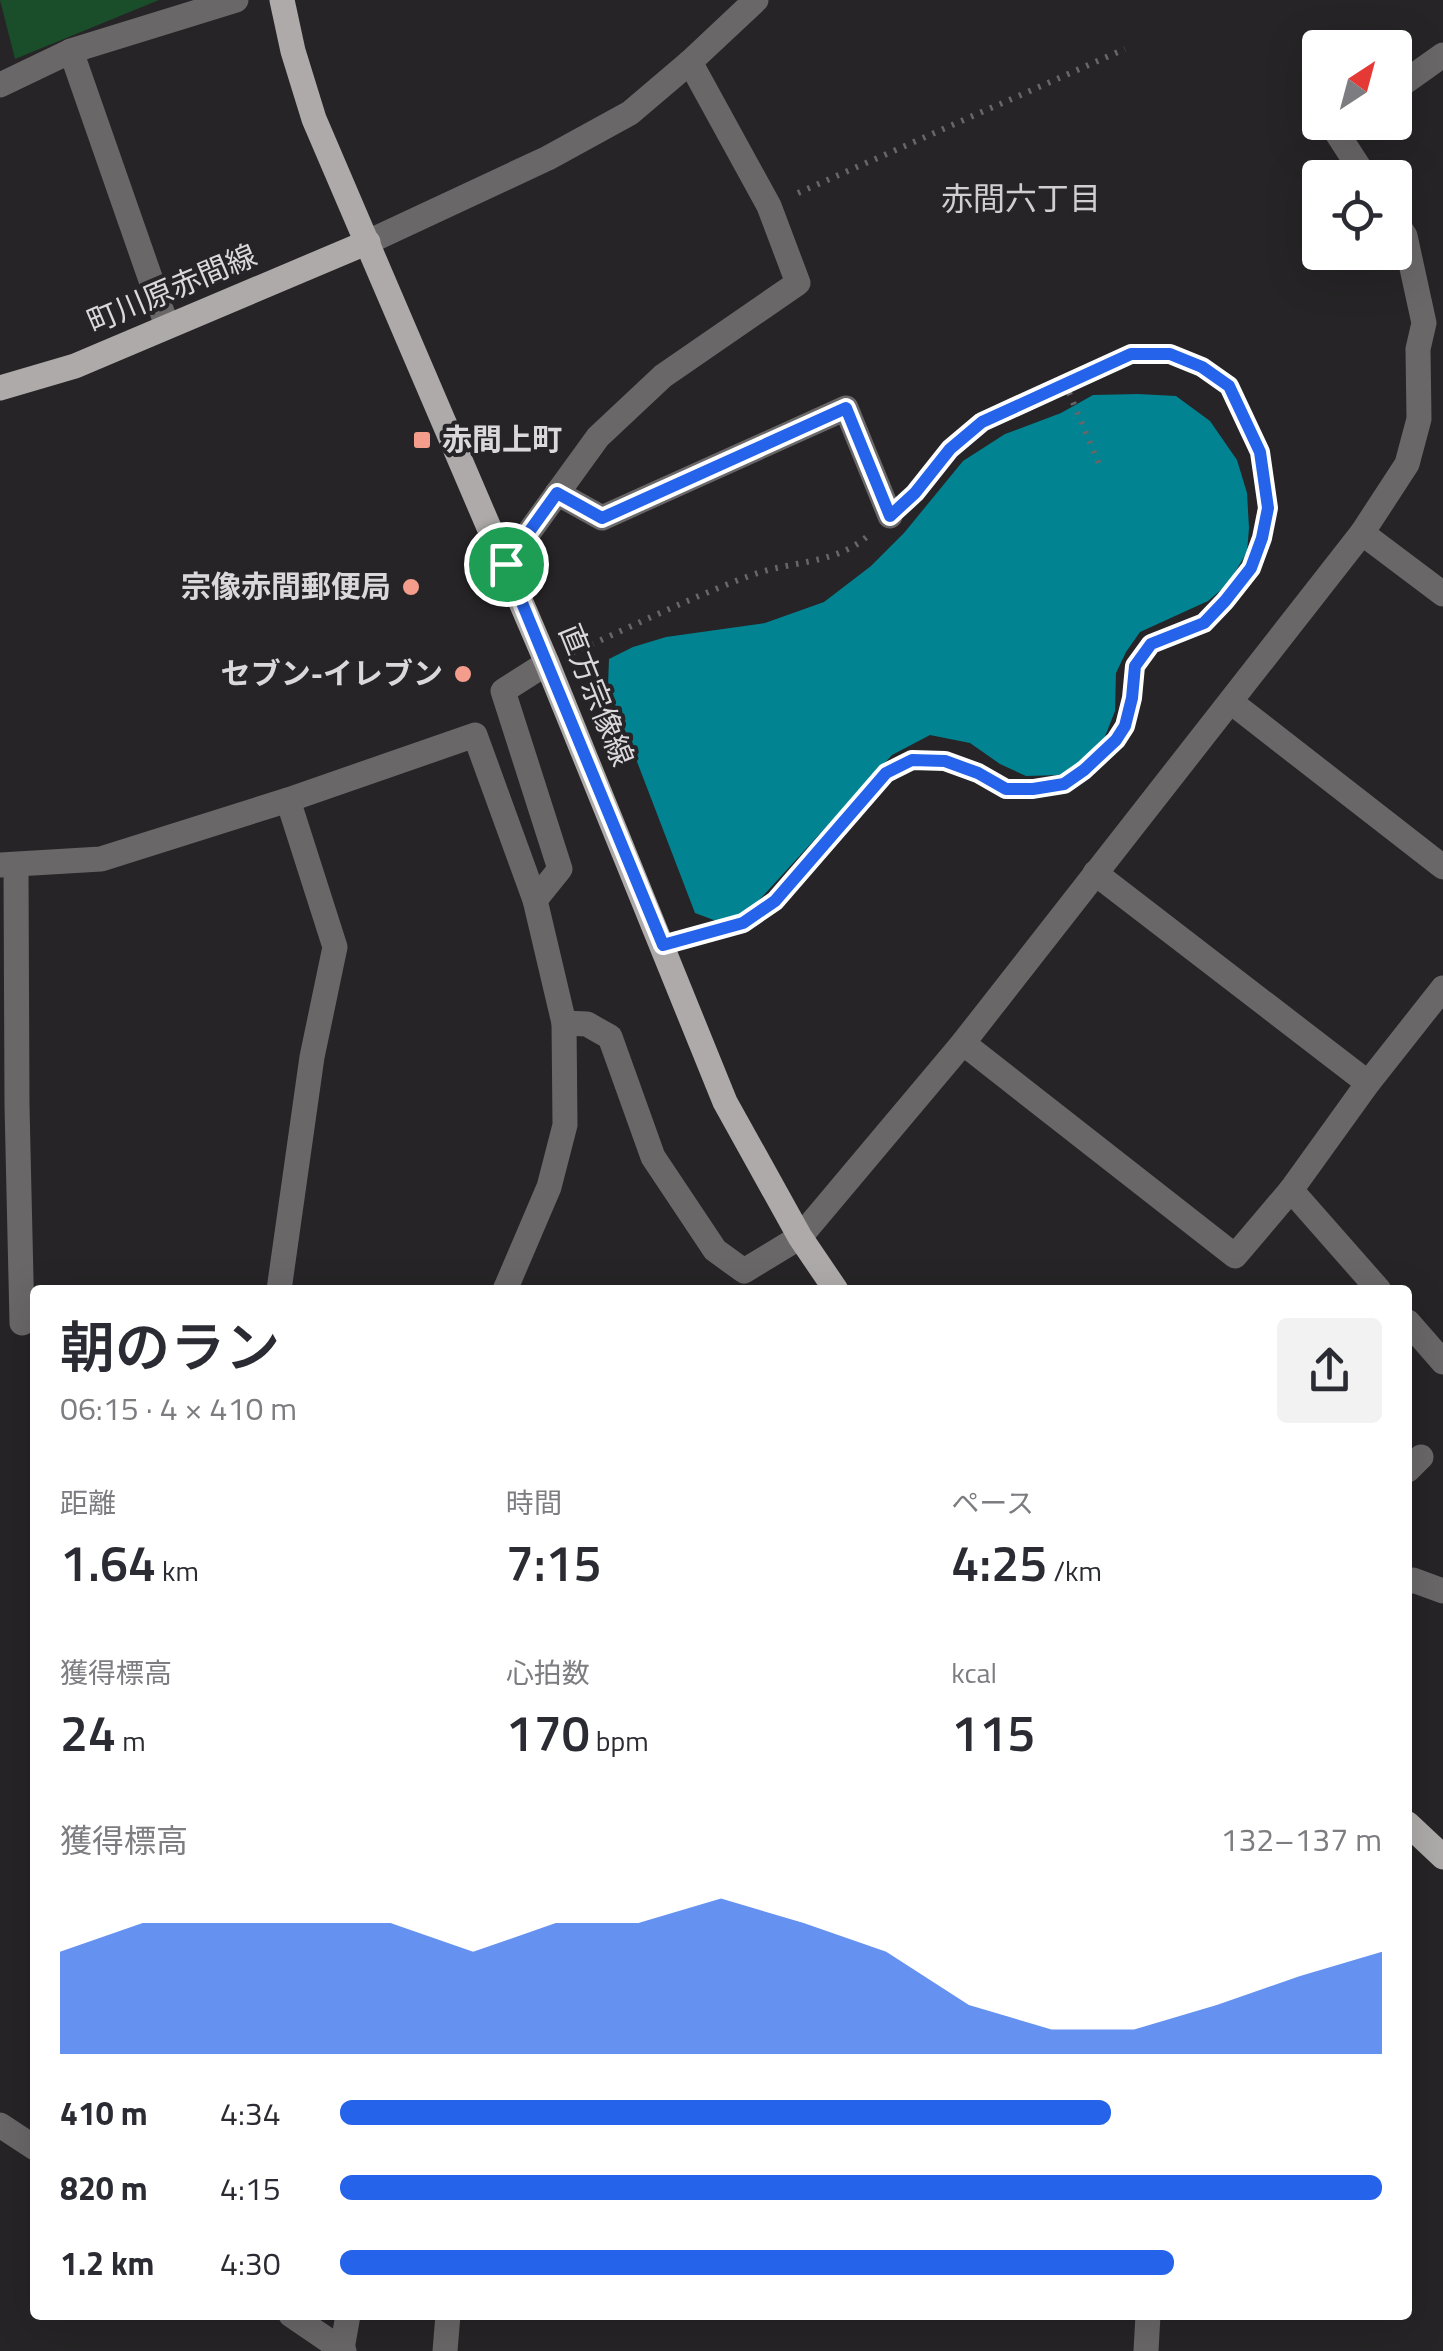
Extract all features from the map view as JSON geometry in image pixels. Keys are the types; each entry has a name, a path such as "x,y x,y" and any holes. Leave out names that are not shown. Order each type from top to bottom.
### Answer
{"main road":[{"name":"直方宗像線","path":"282,0 314,119 548,664 726,1102 800,1237 833,1285"},
{"name":"町川原赤間線","path":"0,388 75,366 368,242"},
{"path":"1412,1828 1443,1858"}],"street":[{"path":"0,85 71,51 236,0"},
{"path":"368,242 548,158 630,113 756,0"},
{"path":"71,51 168,326"},
{"path":"1412,77 1443,56"},
{"path":"506,564 598,438 662,376 798,283 769,206 690,62"},
{"path":"564,1023 588,1024 610,1037 653,1157 715,1250 744,1271 800,1237 962,1043 1231,702 1362,533 1407,464 1420,419 1418,349 1424,323 1412,268"},
{"path":"1418,349 1443,337"},
{"path":"557,493 602,518 846,408 890,516"},
{"path":"1362,533 1443,594"},
{"path":"535,900 560,870 503,691 548,664"},
{"path":"1231,702 1443,867"},
{"path":"19,1323 8,1104 8,866 102,859 474,736 535,900 564,1023 565,1125 549,1187 507,1285"},
{"path":"280,1285 312,1057 335,947 288,800"},
{"path":"1094,872 1368,1083"},
{"path":"962,1043 1235,1256 1291,1190 1443,988"},
{"path":"1291,1190 1375,1285"},
{"path":"1412,1327 1443,1362"},
{"path":"1412,1580 1443,1591"},
{"path":"0,2126 30,2145"},
{"path":"298,2320 343,2350 347,2320"},
{"path":"445,2351 448,2320"},
{"path":"1146,2351 1148,2320"}],"path":[{"path":"769,206 1125,49"},
{"path":"548,664 754,575 854,549 915,493 950,449 982,422 1131,354 1170,354 1202,367 1229,386 1260,452 1268,508 1251,568 1204,623 1151,644 1135,666 1125,726 1084,770 1064,784 1006,789 945,761 912,760 886,773 775,901 743,923 663,945"},
{"path":"1065,383 1101,469"}],"green space":[{"path":"0,0 159,0 15,59"}],"water":[{"path":"1093,395 1176,396 1210,421 1237,460 1247,493 1247,552 1228,584 1208,601 1140,632 1116,673 1115,711 1104,739 1061,775 1026,776 970,743 930,735 892,755 741,920 719,922 695,913 608,686 609,659 666,637 765,623 824,602 871,566 904,533 963,461 1005,434 1061,413"}],"place":[{"name":"赤間上町","path":"422,440"},
{"name":"宗像赤間郵便局","path":"411,587"},
{"name":"セブン-イレブン","path":"463,674"}],"district":[{"name":"赤間六丁目","path":"1021,199"}],"route":[{"path":"1131,354 1170,354 1202,367 1229,386 1260,452 1268,508 1251,568 1204,623 1151,644 1135,666 1125,726 1084,770 1064,784 1006,789 945,761 912,760 886,773 775,901 743,923 663,945 506,564 557,493 602,518 846,408 890,516 915,493 950,449 982,422 1131,354"}]}
